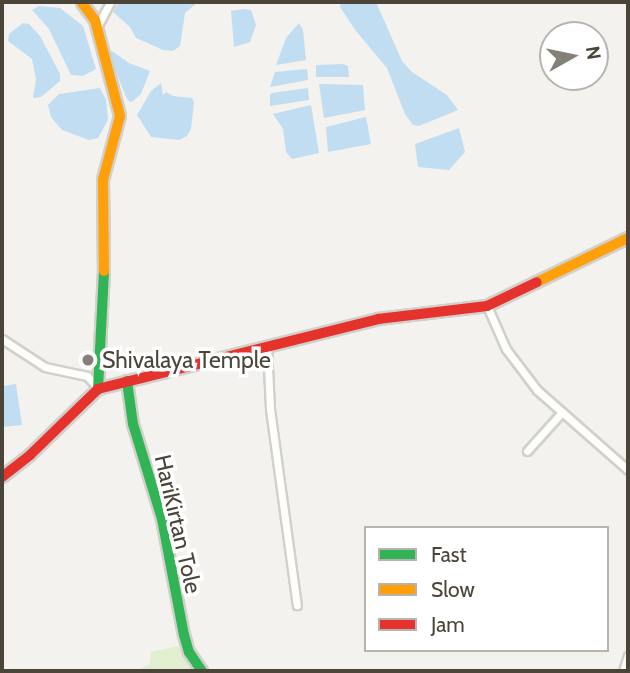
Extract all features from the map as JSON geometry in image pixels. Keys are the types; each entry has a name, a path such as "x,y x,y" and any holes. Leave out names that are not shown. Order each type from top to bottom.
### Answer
{"street":[{"path":"96,29 101,13 110,2"},
{"path":"82,3 90,10 120,116 103,180 104,266 99,389"},
{"path":"2,477 99,389 378,319 487,306 628,238"},
{"path":"487,306 506,349 537,390 628,470"},
{"path":"2,339 45,367 88,376 99,389"},
{"path":"267,347 270,410 298,605"},
{"name":"HariKirtan Tole","path":"127,381 133,424 162,519 184,635 189,652 202,671"},
{"path":"527,451 562,412"},
{"path":"623,671 628,656"}],"green space":[{"path":"178,646 196,671 135,671 149,665 151,652"}],"water":[{"path":"119,2 198,2 185,13 180,46 173,51 163,50 136,38 130,27 113,12"},
{"path":"341,2 376,2 402,61 412,72 447,95 458,110 419,126 413,125 405,114 387,68 356,31 340,7"},
{"path":"39,6 60,8 83,26 96,69 83,76 71,75 49,29 32,10"},
{"path":"251,10 256,25 250,42 234,47 231,11"},
{"path":"23,23 29,24 40,36 60,74 60,81 41,97 33,98 36,79 32,59 8,41 9,34"},
{"path":"299,23 303,30 306,60 276,65 286,38"},
{"path":"112,51 129,63 150,71 141,94 133,101 130,102 126,97 108,53"},
{"path":"316,65 348,66 349,77 316,77"},
{"path":"307,69 308,80 270,87 275,72"},
{"path":"161,83 163,95 166,92 173,96 192,98 194,102 191,129 187,136 179,140 151,137 137,115 151,91"},
{"path":"319,84 363,85 365,110 324,118"},
{"path":"100,88 106,100 108,120 98,138 89,140 62,130 51,117 48,105 59,94"},
{"path":"308,88 309,100 270,106 272,93"},
{"path":"311,105 319,153 292,159 286,152 283,129 273,114"},
{"path":"366,117 371,144 328,152 326,127"},
{"path":"459,128 465,152 449,170 418,167 415,144"},
{"path":"16,384 22,425 2,427 2,386"}],"traffic: fast":[{"path":"98,389 104,271"},
{"path":"127,381 133,424 162,519 184,635 189,652 202,671"}],"traffic: slow":[{"path":"82,3 95,20 120,116 103,180 104,271"},
{"path":"537,282 628,238"}],"traffic: jam":[{"path":"2,477 30,455 98,389 378,319 487,306 537,282"}],"place":[{"name":"Shivalaya Temple","path":"88,360"}]}
